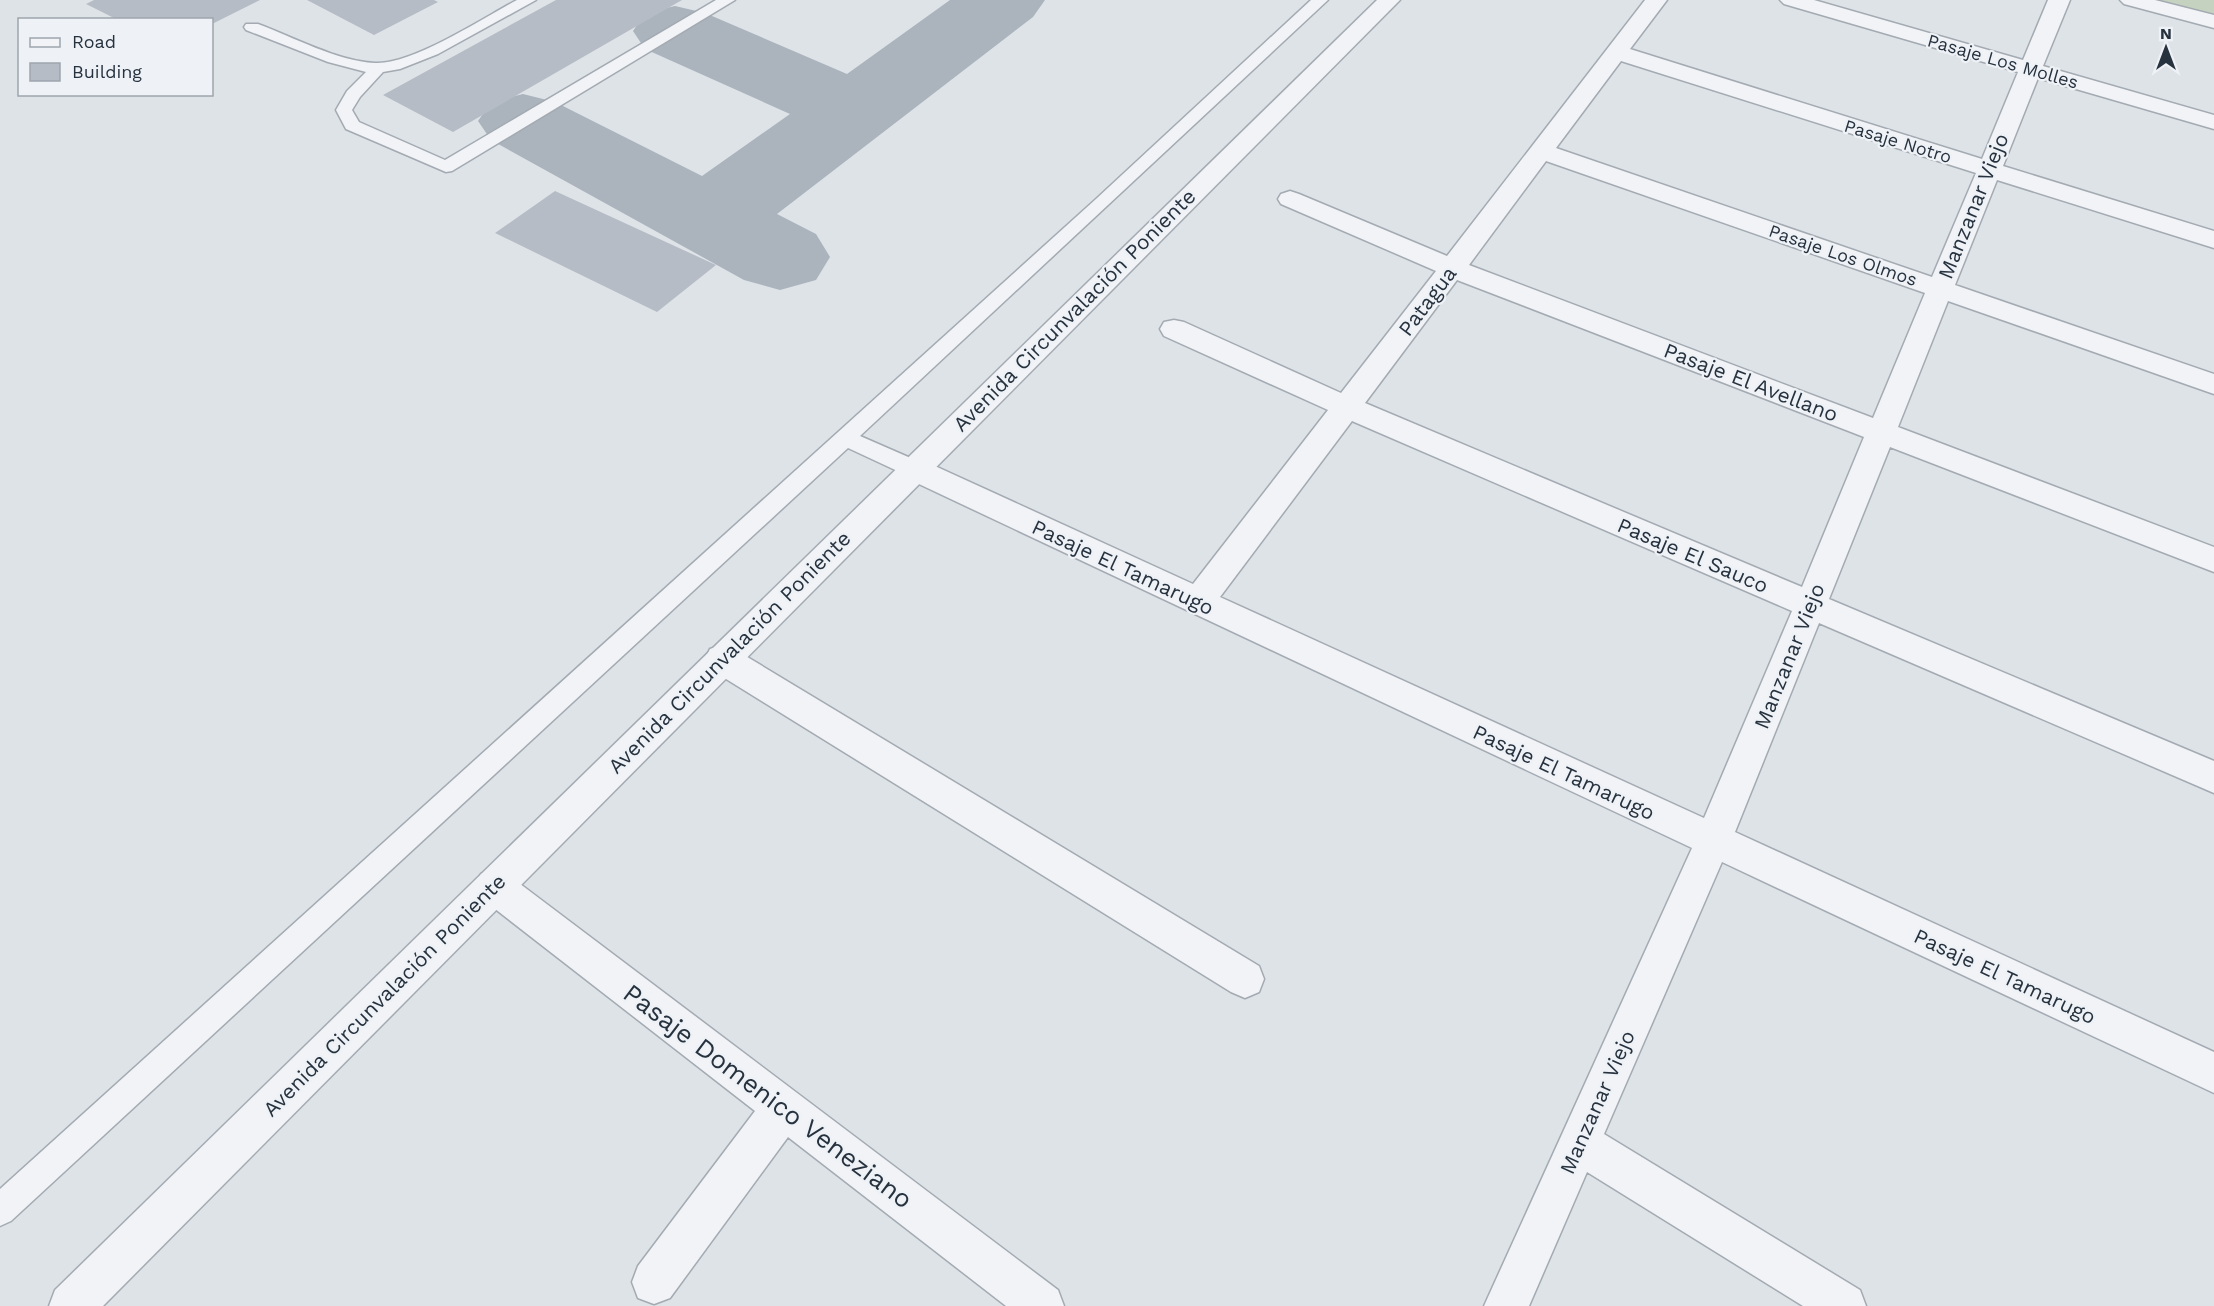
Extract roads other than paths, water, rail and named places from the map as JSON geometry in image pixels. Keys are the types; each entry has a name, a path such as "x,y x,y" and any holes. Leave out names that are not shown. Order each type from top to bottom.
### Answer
{"street":[{"name":"Avenida Circunvalación Poniente","path":"71,1306 1389,0"},
{"name":"Patagua","path":"1198,602 1656,0"},
{"name":"Pasaje Los Molles","path":"1791,0 2214,122"},
{"name":"Manzanar Viejo","path":"1506,1306 1713,841 2029,68 2059,0"},
{"path":"2131,0 2214,22"},
{"name":"Pasaje Notro","path":"1616,52 2214,240"},
{"name":"Pasaje Los Olmos","path":"1541,151 2214,384"},
{"name":"Pasaje El Avellano","path":"1290,199 1452,268 2214,560"},
{"name":"Pasaje El Sauco","path":"1174,329 1347,406 2214,777"},
{"name":"Pasaje El Tamarugo","path":"914,469 2214,1073"},
{"path":"722,659 1245,979"},
{"name":"Pasaje Domenico Veneziano","path":"494,885 1042,1306"},
{"path":"654,1282 784,1107"},
{"path":"1579,1143 1844,1306"}],"lane":[{"path":"252,27 356,65 378,68 400,64 431,51 528,0"},
{"path":"378,68 353,95 344,110 352,125 446,167 727,0"},
{"path":"0,1210 845,438 1320,0"},
{"path":"845,438 914,469"}]}
